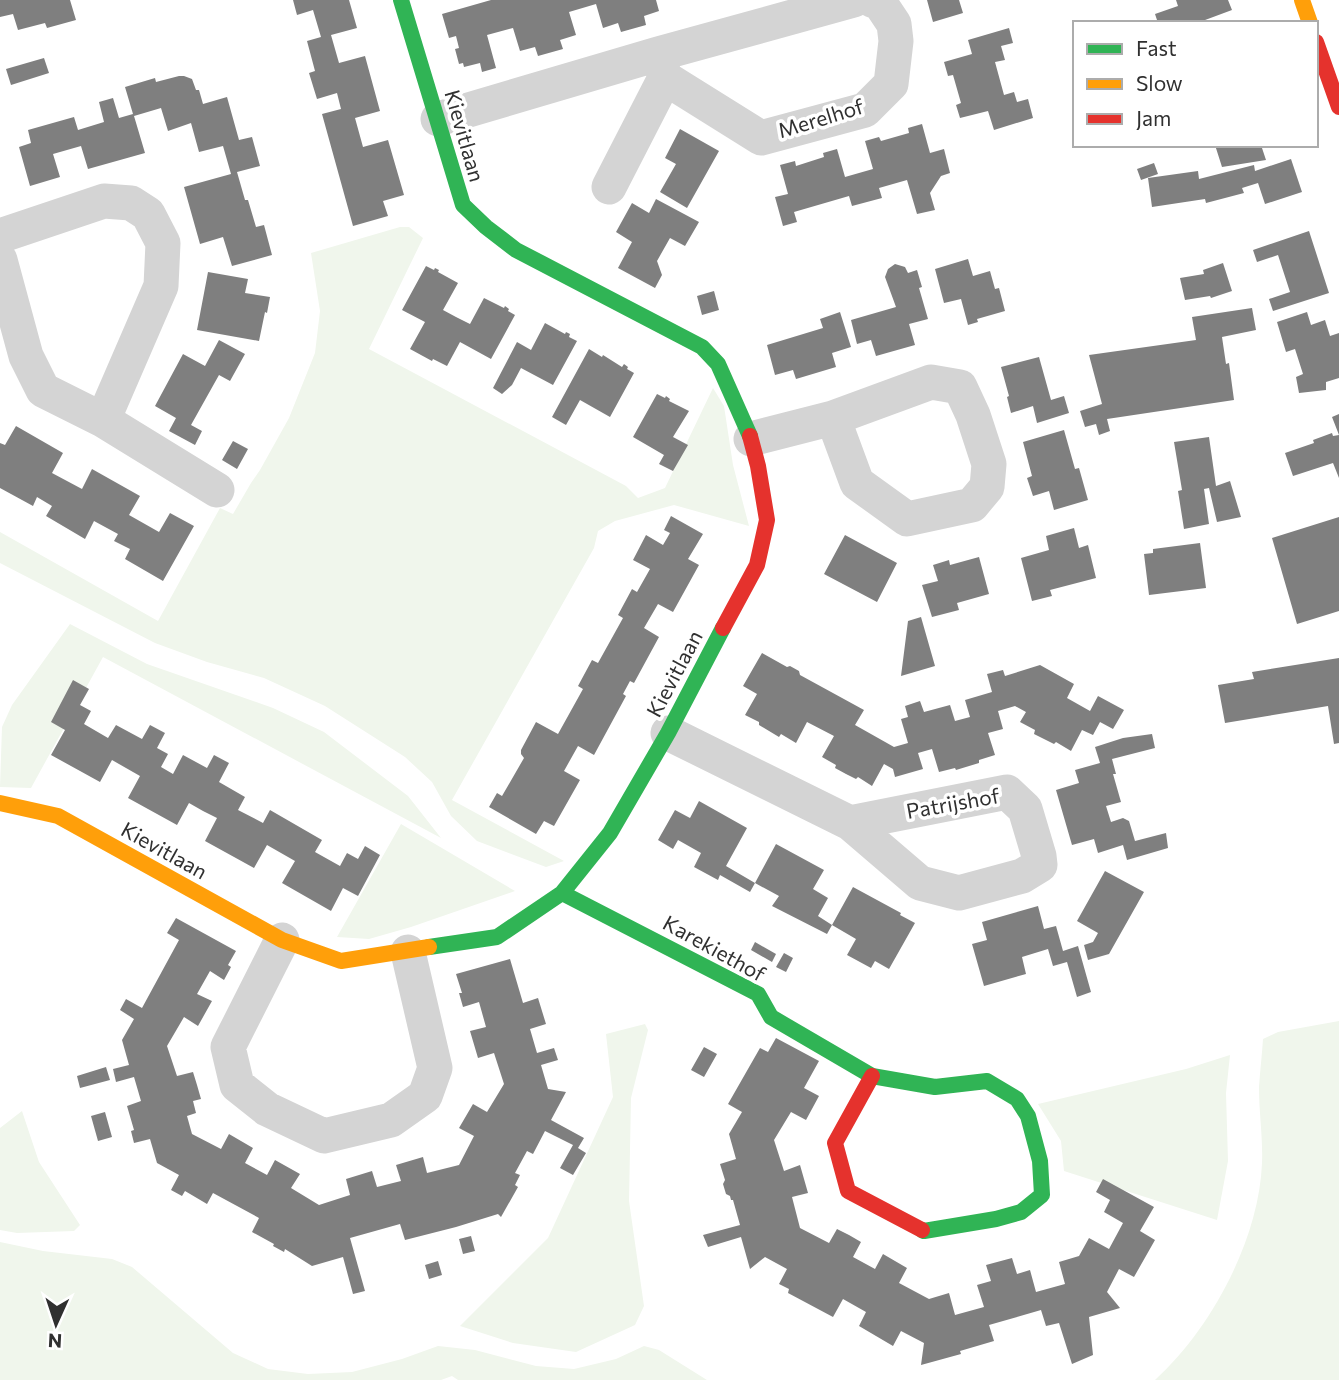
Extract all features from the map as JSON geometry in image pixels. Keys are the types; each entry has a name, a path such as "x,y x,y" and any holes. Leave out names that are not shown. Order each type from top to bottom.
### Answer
{"street":[{"name":"Kievitlaan","path":"0,803 58,816 282,940 341,961 497,937 562,893 610,833 668,733 757,565 767,520 758,466 751,439 719,365 702,347 516,250 463,205 401,0"},
{"path":"438,119 662,66 854,0"},
{"name":"Merelhof","path":"662,66 761,138 865,110 891,84 896,41 894,24 880,3 872,0"},
{"path":"1302,0 1309,21"},
{"path":"1318,48 1339,107"},
{"path":"609,187 662,66"},
{"path":"0,236 104,201 131,203 148,215 163,243 161,286 103,419"},
{"path":"0,260 26,356 43,390 103,419 217,490"},
{"path":"751,439 833,418 931,382 960,387 973,415 989,464 987,487 972,505 907,520 857,483 833,418"},
{"name":"Patrijshof","path":"668,733 850,823 920,883 959,893 1022,876 1040,865 1025,809 1007,792 850,823"},
{"name":"Karekiethof","path":"562,893 758,994 771,1017 872,1076 935,1087 988,1081 1017,1099 1028,1116 1040,1161 1042,1195 1021,1212 925,1231 848,1191 835,1143 872,1076"},
{"path":"282,940 228,1046 237,1085 267,1109 324,1136 391,1120 425,1096 435,1068 408,952"}],"shaded area":[{"path":"400,227 409,227 423,238 369,349 626,486 638,498 665,488 713,388 724,406 733,465 749,526 674,505 615,521 598,531 594,548 452,800 564,861 546,867 477,841 451,816 432,782 405,757 325,706 264,678 207,662 155,643 0,563 0,532 158,621 220,508 233,514 289,418 315,353 320,311 311,253"},
{"path":"70,624 147,664 273,708 324,732 408,796 441,838 103,657 31,788 0,787 2,727 12,705"},
{"path":"401,824 515,891 369,939 337,937"},
{"path":"1339,1021 1339,1380 1155,1380 1176,1359 1213,1309 1242,1252 1252,1222 1262,1163 1259,1087 1263,1039 1278,1032"},
{"path":"645,1024 648,1030 631,1098 629,1201 644,1306 635,1325 576,1352 513,1343 460,1326 548,1238 613,1097 606,1034"},
{"path":"1230,1055 1226,1093 1228,1161 1217,1220 1064,1171 1061,1141 1038,1104 1186,1069"},
{"path":"22,1111 39,1162 80,1225 74,1231 17,1233 0,1230 0,1128"},
{"path":"0,1242 43,1251 112,1259 132,1267 233,1353 268,1369 308,1374 352,1372 438,1346 475,1350 536,1366 574,1369 616,1359 644,1346 659,1350 707,1380 458,1380 452,1376 441,1380 0,1380"}],"building":[{"path":"0,0 70,0 76,20 47,28 45,23 18,30 13,14 0,17"},
{"path":"293,0 349,0 357,28 331,35 339,63 365,56 380,111 355,118 363,147 388,140 404,195 383,201 388,216 353,226 322,114 341,109 337,93 317,99 309,73 315,71 307,41 321,37 313,10 297,15"},
{"path":"491,0 656,0 659,11 644,16 646,25 621,32 618,23 603,28 596,4 569,12 576,35 560,40 563,49 538,56 535,47 520,51 513,28 487,35 496,68 482,72 480,63 464,67 463,63 459,64 455,49 459,48 456,36 449,38 442,14"},
{"path":"927,0 959,0 963,13 933,22"},
{"path":"1176,0 1228,0 1232,10 1202,21 1157,21 1155,14 1178,6"},
{"path":"1009,28 1013,43 1001,46 1005,60 995,62 1004,95 1014,92 1017,102 1028,99 1033,118 994,130 988,111 960,118 956,105 961,103 953,75 948,76 944,62 972,54 968,40"},
{"path":"44,58 49,73 11,85 6,69"},
{"path":"179,76 192,79 203,104 227,97 239,140 252,137 260,166 237,172 256,227 264,225 272,255 232,266 223,237 200,244 184,187 231,174 223,146 199,152 191,123 168,131 161,108 134,116 145,153 88,169 81,146 53,154 60,177 30,186 19,147 31,143 28,130 74,117 78,130 104,122 99,102 113,98 119,118 133,114 125,87 155,78 156,82"},
{"path":"922,124 930,153 944,149 950,173 941,176 930,193 935,210 917,214 907,180 879,188 882,198 852,206 849,196 794,212 797,222 783,226 775,197 788,194 780,165 795,161 796,166 824,157 823,153 837,149 845,177 873,169 865,141 879,137 881,141 909,133 908,128"},
{"path":"680,129 719,151 687,208 660,192 676,164 665,158"},
{"path":"1216,147 1262,147 1266,160 1222,167"},
{"path":"1291,159 1302,192 1265,204 1258,183 1242,188 1244,193 1206,203 1205,199 1152,207 1148,178 1198,171 1199,179 1254,165 1255,171"},
{"path":"1154,163 1158,174 1141,180 1137,169"},
{"path":"656,199 699,222 685,246 670,238 657,261 662,275 655,288 618,268 632,242 616,232 632,203 649,213"},
{"path":"1309,231 1329,293 1273,311 1269,299 1290,292 1278,255 1257,262 1253,250"},
{"path":"968,259 973,276 990,271 995,289 999,288 1005,311 977,319 978,322 968,325 961,299 944,303 935,269"},
{"path":"1223,263 1232,291 1211,298 1185,300 1180,278 1204,274 1203,270"},
{"path":"895,264 905,267 908,273 917,270 928,319 909,324 915,345 876,356 871,340 857,344 851,320 896,307 885,277 888,269"},
{"path":"426,266 439,270 438,272 458,283 443,310 470,324 484,298 504,308 505,306 515,315 491,359 460,342 447,366 410,349 425,322 402,310"},
{"path":"208,272 248,279 245,293 270,297 259,341 197,330"},
{"path":"714,291 719,310 702,315 697,296"},
{"path":"1252,308 1256,330 1222,337 1234,400 1107,419 1110,431 1099,435 1096,424 1085,427 1080,411 1102,404 1089,355 1196,340 1192,317"},
{"path":"840,312 851,347 832,353 836,367 796,379 793,370 775,375 767,345 823,328 820,319"},
{"path":"1307,312 1311,325 1325,320 1330,336 1339,333 1339,378 1326,382 1326,390 1299,393 1296,377 1303,374 1295,349 1286,352 1277,322"},
{"path":"545,323 570,334 569,337 577,341 553,385 521,368 512,385 502,394 493,388 517,342 531,350"},
{"path":"219,340 245,354 230,381 219,375 191,425 202,431 195,445 169,431 176,418 155,406 183,354 205,366"},
{"path":"589,349 622,367 624,364 634,373 610,417 580,400 566,425 552,417"},
{"path":"1039,357 1051,400 1064,396 1069,413 1037,423 1033,406 1011,413 1001,367"},
{"path":"657,394 665,398 666,396 669,401 689,411 673,437 688,445 673,471 659,464 664,455 633,437"},
{"path":"1339,414 1339,435 1332,417"},
{"path":"16,426 63,453 52,473 82,489 92,469 140,496 129,515 159,532 170,513 194,526 163,581 125,559 130,549 114,541 118,534 94,521 85,539 46,516 52,506 37,497 33,506 0,488 0,443 5,445"},
{"path":"1064,430 1075,469 1079,468 1088,500 1054,510 1049,491 1033,496 1027,478 1032,476 1023,442"},
{"path":"1332,433 1333,436 1339,435 1339,478 1333,463 1293,476 1285,453 1314,443 1313,440"},
{"path":"1209,437 1216,486 1230,481 1241,517 1217,522 1209,488 1204,489 1209,524 1184,529 1178,491 1182,490 1174,442"},
{"path":"233,441 248,449 237,469 222,460"},
{"path":"671,516 703,534 688,559 699,565 673,612 658,604 644,628 659,637 634,683 630,681 623,694 626,696 594,755 578,746 564,771 580,780 554,826 544,821 536,834 489,807 497,793 502,796 524,758 521,750 536,722 558,734 583,689 578,686 592,660 598,663 623,618 618,615 632,589 637,592 650,569 633,560 646,535 663,545 670,533 664,530"},
{"path":"1339,517 1339,611 1297,624 1272,538"},
{"path":"1074,528 1079,548 1088,545 1096,578 1050,590 1052,596 1032,601 1021,558 1049,550 1046,536"},
{"path":"845,535 897,563 877,602 824,574"},
{"path":"1200,543 1206,588 1149,595 1144,554 1153,553 1153,549"},
{"path":"979,557 989,594 957,603 959,610 932,617 922,585 938,581 933,565 949,560 950,565"},
{"path":"921,617 935,666 901,676 908,621"},
{"path":"762,653 799,671 800,675 864,710 855,725 894,747 908,743 901,719 908,717 905,706 920,701 924,712 950,705 955,721 970,717 965,700 992,692 987,674 1003,670 1005,676 1040,665 1074,684 1067,698 1090,711 1098,696 1124,710 1113,729 1100,722 1093,735 1082,730 1071,751 1034,734 1035,730 1020,722 1026,712 1015,706 998,711 1003,729 988,733 995,755 956,770 955,768 939,772 932,749 918,753 923,769 895,777 893,769 884,764 872,786 835,768 836,765 822,757 834,736 807,722 796,743 781,734 779,737 745,715 757,694 743,686"},
{"path":"1339,658 1339,743 1334,744 1328,706 1225,723 1218,685 1254,679 1252,672"},
{"path":"73,680 89,689 80,705 91,711 84,724 108,738 116,725 142,739 150,725 165,733 157,748 168,754 161,767 173,774 183,755 207,768 214,755 229,763 219,782 245,797 238,810 263,823 270,810 322,840 315,852 340,866 347,853 358,859 365,846 380,855 358,896 343,888 331,911 282,883 295,861 267,845 254,868 205,841 217,818 189,803 177,825 128,798 140,776 112,760 100,782 51,755 65,730 51,722"},
{"path":"1152,734 1155,748 1112,759 1121,802 1106,806 1111,822 1123,818 1129,821 1135,841 1166,833 1168,848 1127,860 1123,845 1098,853 1094,839 1072,845 1056,790 1079,783 1075,770 1100,763 1095,747 1123,738"},
{"path":"699,801 747,828 726,866 755,883 750,892 720,875 718,880 694,867 701,853 678,840 673,849 658,840 675,810 690,818"},
{"path":"776,844 824,870 813,889 828,898 818,916 832,925 827,934 772,906 779,896 755,883"},
{"path":"1105,871 1144,892 1109,954 1088,960 1084,945 1093,942 1098,933 1077,921"},
{"path":"853,887 915,923 889,969 875,961 871,968 847,955 856,939 832,925"},
{"path":"1038,906 1044,929 1056,926 1063,951 1078,946 1091,992 1077,997 1067,962 1053,966 1048,949 1022,957 1026,974 984,986 972,944 987,940 982,922"},
{"path":"176,918 236,951 224,980 210,971 197,994 212,1001 198,1026 184,1017 167,1046 177,1076 193,1072 201,1099 193,1101 196,1113 187,1116 192,1134 221,1149 229,1134 253,1148 245,1163 267,1175 275,1160 300,1174 291,1188 319,1205 350,1195 346,1179 372,1171 377,1187 401,1181 396,1165 423,1157 427,1173 459,1165 474,1136 459,1128 473,1104 487,1112 504,1084 494,1053 478,1058 470,1031 486,1027 479,1002 463,1007 456,974 510,959 523,1003 538,998 546,1024 530,1029 537,1053 554,1048 558,1060 541,1065 548,1089 566,1092 551,1120 584,1138 578,1148 586,1153 573,1175 560,1168 573,1145 545,1131 533,1154 527,1151 515,1173 520,1175 515,1185 518,1187 501,1217 498,1214 405,1240 400,1224 350,1238 365,1291 353,1294 343,1257 312,1266 252,1232 259,1218 213,1193 207,1204 185,1191 182,1196 171,1190 179,1175 157,1163 150,1139 134,1143 131,1131 134,1130 127,1106 141,1101 134,1077 116,1082 113,1069 129,1065 122,1040 134,1019 120,1010 126,999 142,1008 179,940 167,933"},
{"path":"755,942 776,954 772,962 751,950"},
{"path":"784,953 793,958 786,972 776,967"},
{"path":"776,1038 819,1061 804,1088 819,1096 806,1120 791,1112 774,1140 784,1171 800,1165 808,1193 792,1197 800,1228 829,1243 837,1229 849,1235 861,1242 853,1257 875,1269 883,1254 907,1268 899,1283 929,1299 949,1293 955,1315 984,1307 977,1285 991,1281 986,1265 1012,1258 1017,1274 1030,1270 1036,1292 1065,1284 1059,1262 1079,1256 1089,1238 1109,1249 1123,1223 1104,1212 1110,1200 1096,1192 1103,1179 1154,1207 1140,1231 1155,1240 1134,1277 1119,1269 1107,1292 1120,1308 1089,1317 1093,1355 1072,1364 1059,1323 1046,1326 1041,1310 989,1325 994,1341 921,1365 924,1343 901,1331 893,1346 859,1326 866,1312 843,1299 833,1317 788,1293 789,1289 779,1284 787,1269 765,1257 750,1269 741,1237 708,1247 703,1235 740,1225 733,1200 726,1194 720,1164 736,1159 729,1134 742,1112 728,1104 760,1048 768,1052"},
{"path":"704,1047 717,1054 704,1077 691,1070"},
{"path":"106,1067 110,1080 80,1088 77,1076"},
{"path":"105,1112 112,1137 98,1141 91,1116"},
{"path":"471,1236 475,1251 463,1254 459,1239"},
{"path":"438,1261 442,1275 429,1279 425,1265"}],"traffic: fast":[{"path":"401,0 463,205 516,250 702,347 718,364 750,436"},
{"path":"429,947 497,937 562,893 610,833 668,733 723,628"},
{"path":"562,893 758,994 771,1017 872,1076 935,1087 987,1081 1017,1099 1028,1116 1040,1161 1042,1195 1021,1212 996,1219 922,1230"}],"traffic: slow":[{"path":"1302,0 1309,21"},
{"path":"0,803 58,816 282,940 341,961 429,947"}],"traffic: jam":[{"path":"1318,48 1339,107"},
{"path":"723,628 757,565 767,520 750,436"},
{"path":"872,1076 835,1143 848,1191 922,1230"}]}
